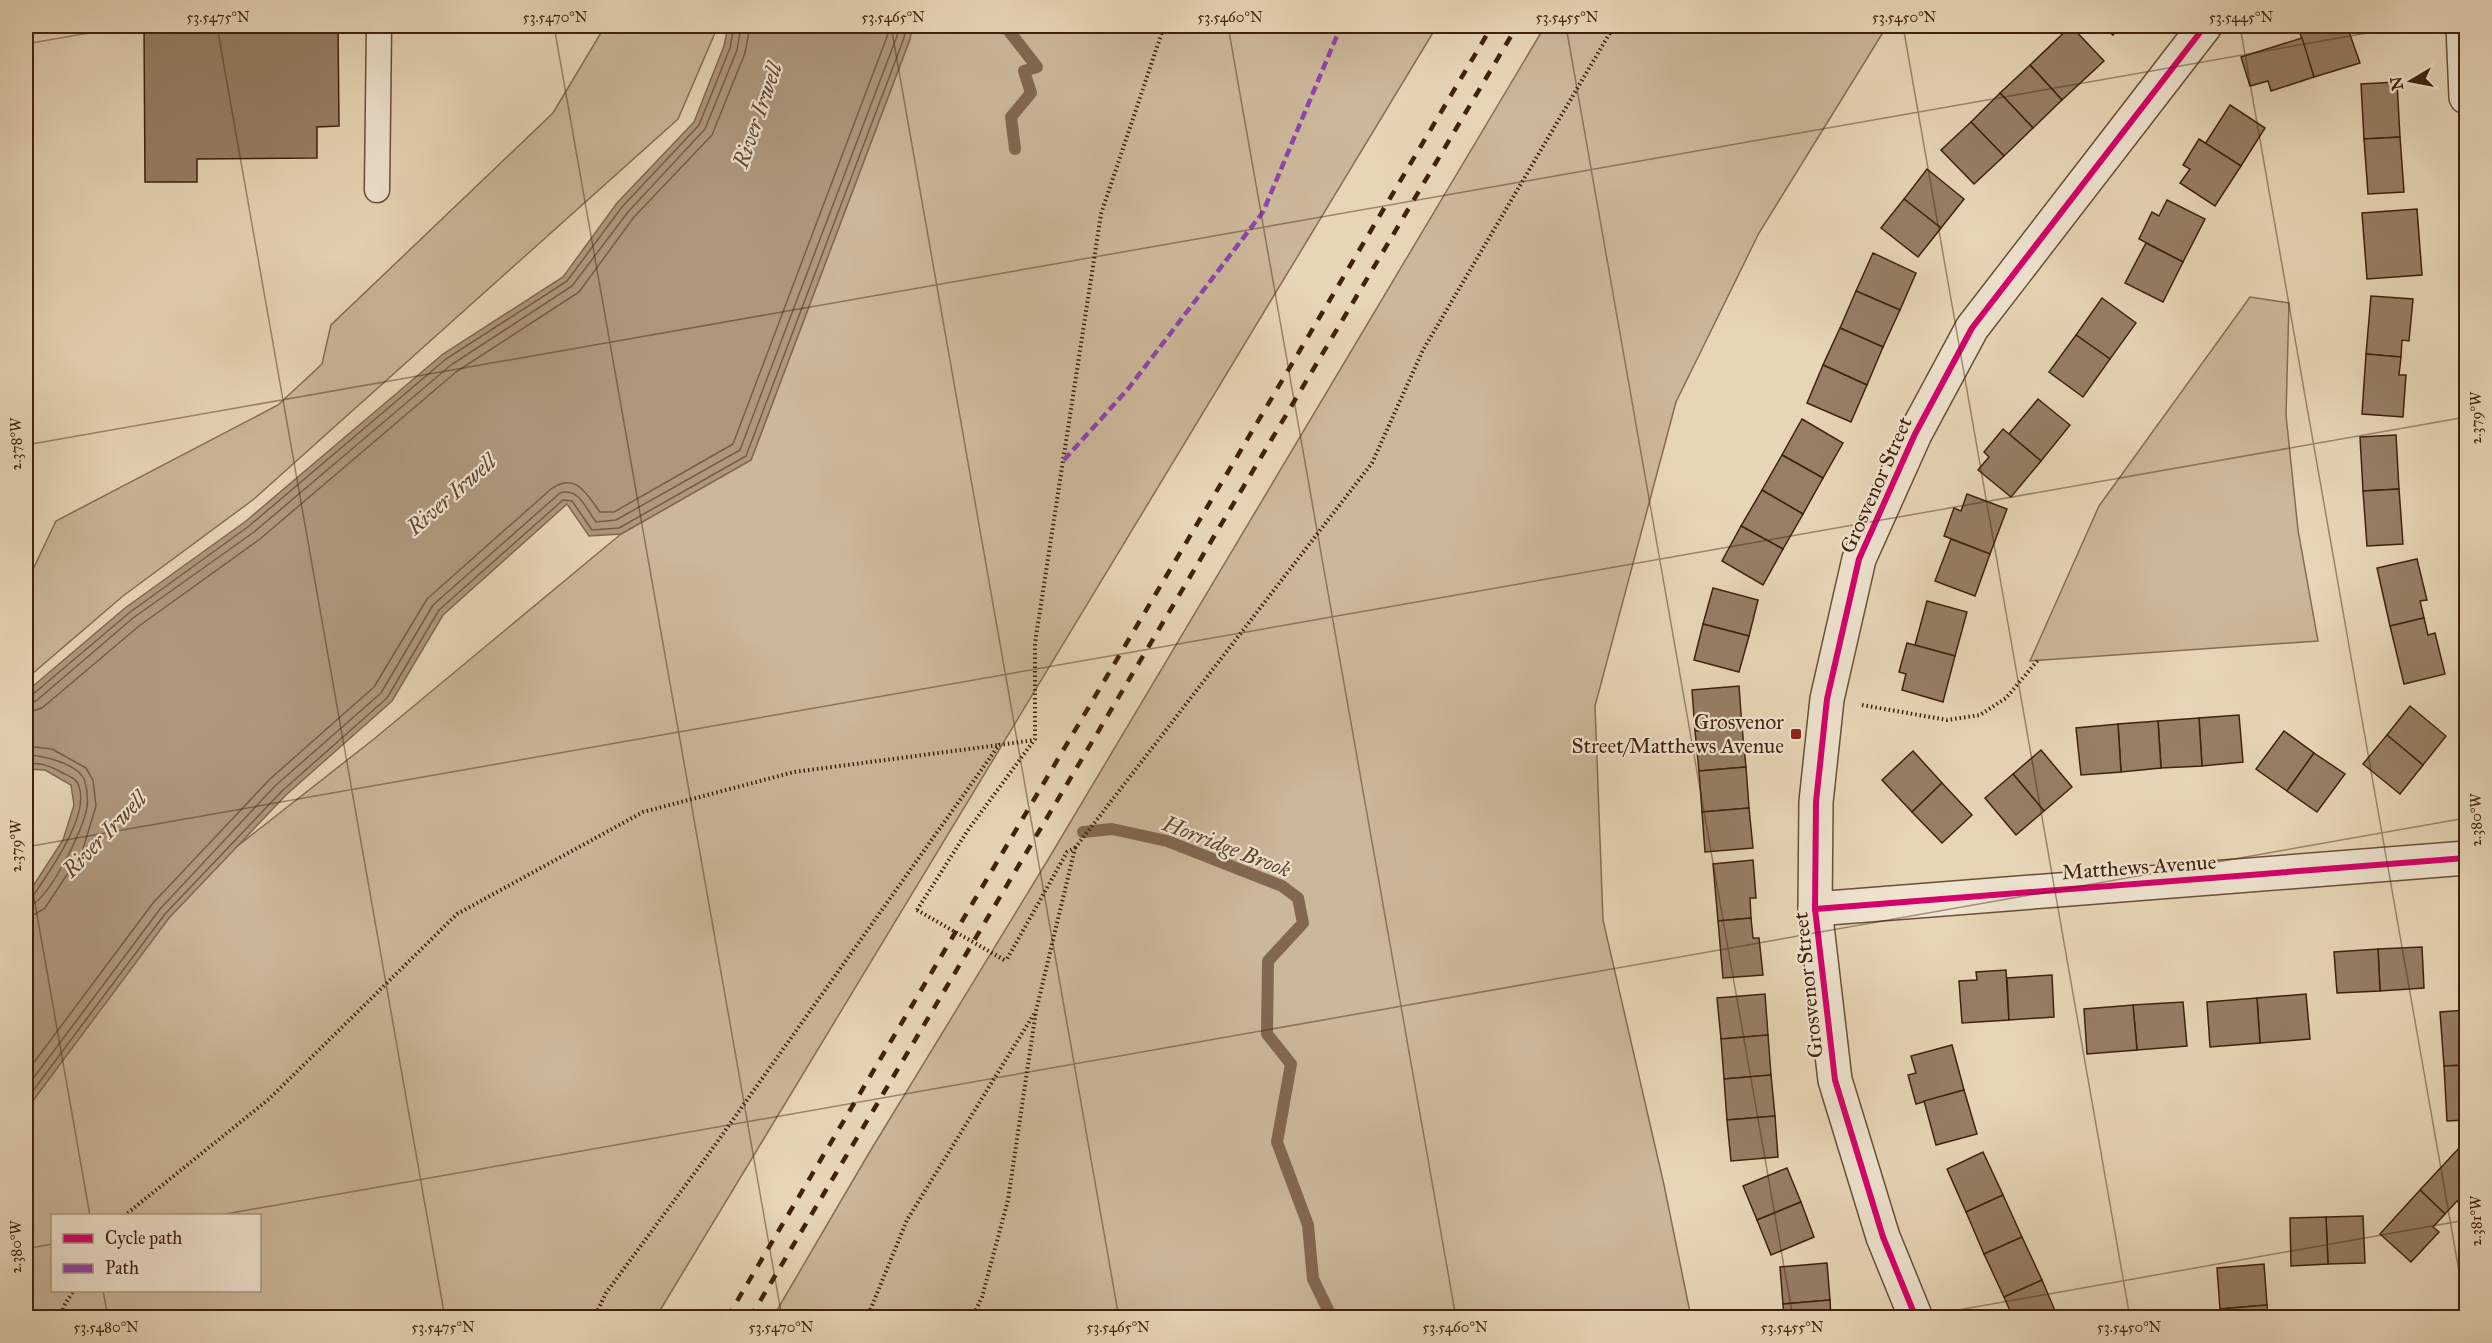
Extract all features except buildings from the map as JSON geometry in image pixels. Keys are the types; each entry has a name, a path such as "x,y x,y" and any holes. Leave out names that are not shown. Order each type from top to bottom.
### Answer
{"street":[{"name":"Grosvenor Street","path":"1916,1317 1883,1237 1835,1080 1815,909 1816,802 1827,699 1858,559 1915,434 1972,328 2205,26"},
{"path":"2463,26 2466,97"},
{"name":"Matthews Avenue","path":"1815,909 2466,858"}],"lane":[{"path":"377,190 379,26"}],"path":[{"path":"1075,848 1067,852 1006,961 917,910 968,830 1035,739 1035,643 1101,214 1164,26"},
{"path":"972,1317 982,1296 1008,1200 1036,1011 1075,848 1371,463 1423,350 1614,26"},
{"path":"1827,699 1947,720 1980,715 2006,698 2038,660"},
{"path":"125,1214 268,1099 457,914 633,817 643,812 794,772 1035,739"},
{"path":"594,1317 606,1293 710,1152 999,745"},
{"path":"867,1317 907,1220 1036,1011"},
{"path":"60,1317 73,1292"}],"shaded area":[{"path":"605,26 718,26 678,119 254,499 123,596 26,679 26,584 56,521 278,405 322,364 331,325 553,113"},
{"path":"912,26 1437,26 656,1317 26,1318 26,1096 147,917 374,739 621,534 751,460 910,39"},
{"path":"1545,26 1887,26 1759,233 1676,402 1595,706 1603,920 1664,1185 1691,1317 773,1317 869,1153 1046,863"},
{"path":"2250,297 2289,303 2286,415 2298,530 2318,641 2030,661 2099,506"}],"water":[{"name":"River Irwell","path":"728,26 912,26 910,39 751,460 621,534 589,536 567,504 443,615 392,701 286,795 169,918 26,1110 26,897 63,840 74,805 71,785 45,770 26,769 26,692 125,608 246,521 443,354 563,277 617,203 694,122 724,46"}],"waterway":[{"name":"Horridge Brook","path":"923,26 937,28 944,26"},
{"name":"Horridge Brook","path":"1005,26 1037,67 1024,71 1031,93 1011,117 1015,149"},
{"name":"Horridge Brook","path":"1083,832 1112,829 1167,841 1282,886 1298,898 1303,923 1268,961 1267,1034 1291,1064 1277,1142 1308,1225 1313,1279 1332,1318"}],"railway":[{"path":"727,1318 1492,26"},
{"path":"750,1318 1517,26"}],"marked path":[{"path":"1064,460 1128,389 1263,212 1341,26"}],"cycle path":[{"path":"1916,1318 1883,1237 1835,1080 1815,909 1816,802 1827,699 1859,559 1915,434 1972,328 2205,26"},
{"path":"1815,909 2466,858"}],"place":[{"name":"Grosvenor Street/Matthews Avenue","path":"1796,734"}]}
